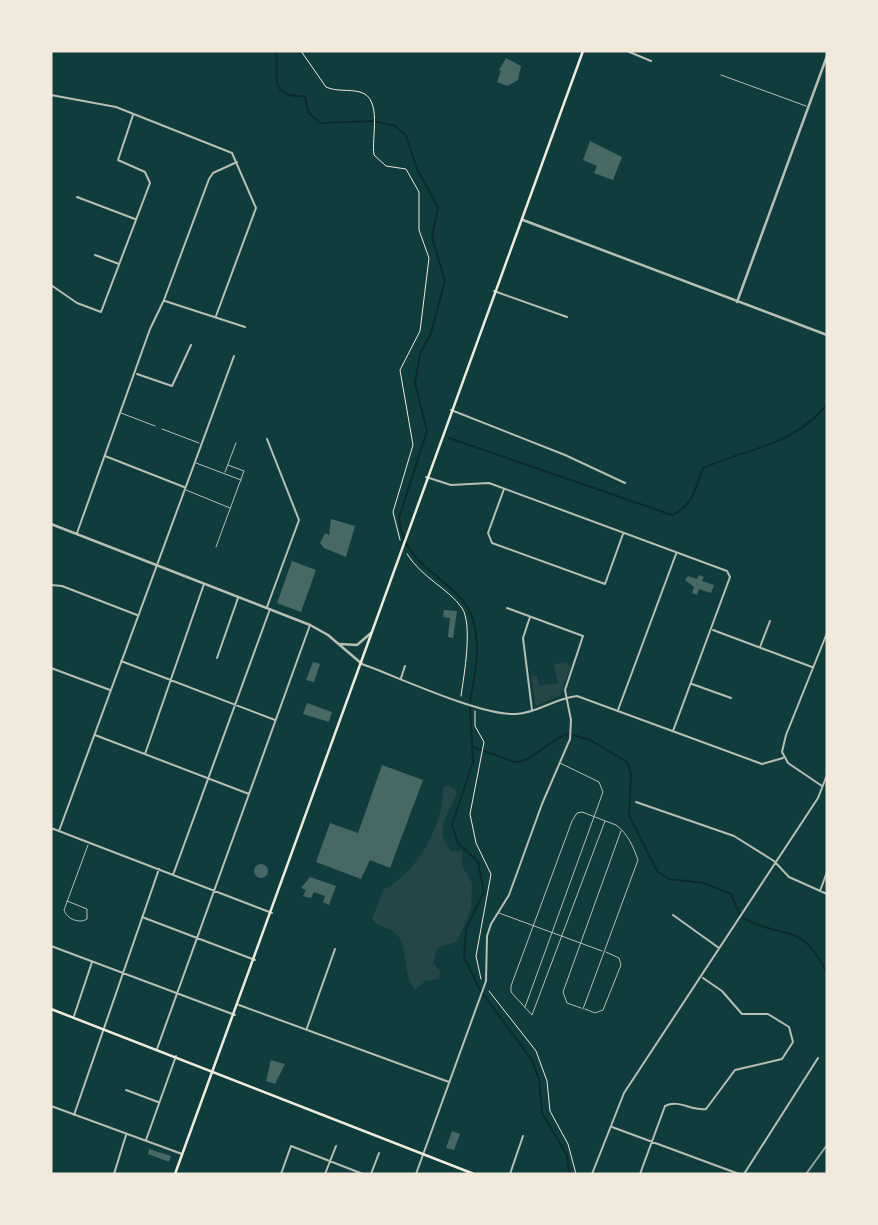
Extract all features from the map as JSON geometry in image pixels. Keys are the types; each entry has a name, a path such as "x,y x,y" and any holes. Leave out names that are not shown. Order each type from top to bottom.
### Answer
{"main road":[{"path":"175,1174 362,664 406,531 583,51"},
{"path":"51,1009 215,1071 422,1156 474,1174"}],"street":[{"path":"627,51 651,61"},
{"path":"737,302 827,56"},
{"path":"51,95 112,106 228,150 256,208 216,316"},
{"path":"51,285 77,303 101,312 149,179 145,172 120,162 119,153 133,114"},
{"path":"76,534 136,374 150,329 164,300 209,179 213,173 236,162"},
{"path":"77,197 136,219"},
{"path":"521,219 827,335"},
{"path":"95,256 120,264"},
{"path":"494,291 567,317"},
{"path":"164,300 201,315 216,316 246,327"},
{"path":"136,374 172,386 191,345"},
{"path":"59,831 234,356"},
{"path":"451,410 565,455 625,483"},
{"path":"173,874 299,520 267,439"},
{"path":"105,456 185,488"},
{"path":"426,477 451,485 483,482 505,488 730,573 673,731"},
{"path":"505,488 488,533 492,543 605,584 624,532"},
{"path":"51,524 310,625 339,644 362,664 499,713 533,711 567,697 584,698 762,764 783,758"},
{"path":"618,711 677,553"},
{"path":"145,754 173,680 204,584"},
{"path":"51,585 62,586 138,615"},
{"path":"217,658 238,597"},
{"path":"416,1174 485,982 487,936 499,913 570,739 565,690 583,636 508,608"},
{"path":"530,617 523,638 533,711"},
{"path":"760,648 770,621"},
{"path":"157,1049 310,625"},
{"path":"711,629 813,667"},
{"path":"339,644 357,645 373,630"},
{"path":"783,758 786,735 827,633"},
{"path":"121,661 276,721"},
{"path":"401,679 405,666"},
{"path":"51,668 111,691"},
{"path":"691,683 731,698"},
{"path":"95,734 250,794"},
{"path":"783,758 823,786"},
{"path":"592,1174 624,1093 776,863 827,775"},
{"path":"823,786 827,784"},
{"path":"636,802 734,836 776,863 789,877 827,894"},
{"path":"51,828 272,913"},
{"path":"74,1115 121,972 159,869"},
{"path":"820,891 827,872"},
{"path":"673,915 720,948"},
{"path":"142,917 255,960"},
{"path":"51,946 235,1015"},
{"path":"306,1029 335,949"},
{"path":"74,1017 92,962"},
{"path":"639,1174 663,1110 669,1104 706,1109 735,1070 782,1059 793,1042 789,1027 768,1014 742,1014 722,991 701,976"},
{"path":"239,1004 450,1083"},
{"path":"146,1141 176,1056"},
{"path":"744,1174 818,1058"},
{"path":"126,1090 159,1103"},
{"path":"51,1106 183,1154"},
{"path":"611,1126 739,1174"},
{"path":"115,1174 126,1134"},
{"path":"510,1174 523,1136"},
{"path":"281,1174 291,1146 363,1174"},
{"path":"325,1174 336,1146"},
{"path":"371,1174 379,1153"}],"lane":[{"path":"721,75 808,107"},
{"path":"121,413 155,426"},
{"path":"162,429 201,444"},
{"path":"224,474 236,443"},
{"path":"194,463 241,480"},
{"path":"216,547 244,471 228,465"},
{"path":"185,488 230,508"},
{"path":"524,1009 595,817 602,786 560,763"},
{"path":"583,1009 638,860 628,837 621,829 606,821 582,812 574,816 511,986 511,992 529,1015 535,1012 606,821"},
{"path":"499,913 552,933 563,936 581,943 604,951 621,960 603,1010 595,1013 567,1003 562,997 581,943 621,829"},
{"path":"67,901 87,909 87,919 79,921 67,916 64,910 67,901 88,843"}],"path":[{"path":"301,51 324,86 333,90 362,93 371,100 373,149 377,160 386,166 406,169 417,187 419,230 429,258 420,331 400,370 401,389 413,435 412,452 393,512 394,524 402,544"},
{"path":"407,554 424,577 456,602 464,613 468,652 461,698"},
{"path":"473,710 475,726 484,741 472,795 471,823 491,874 476,956 477,971 485,982"},
{"path":"488,990 536,1051 547,1081 550,1111 568,1144 576,1174"}],"shaded area":[{"path":"567,662 568,667 572,663 560,695 536,706 531,676 537,675 539,686 558,683 554,664"},
{"path":"449,785 457,792 444,823 443,837 452,851 462,851 462,866 472,883 471,908 457,942 437,948 433,963 440,971 439,979 425,981 415,990 399,937 372,919 383,890 407,872 426,846 439,817 443,787"}],"building":[{"path":"506,58 521,66 518,80 507,86 497,82 501,71 499,70"},
{"path":"590,141 622,157 613,180 594,173 597,166 583,160"},
{"path":"331,519 355,526 346,557 324,548 320,543 325,533 329,535"},
{"path":"292,561 316,570 301,612 277,603"},
{"path":"699,575 704,577 702,581 714,585 711,593 699,589 697,595 692,593 694,587 685,580 688,576 697,579"},
{"path":"444,610 457,611 453,638 448,637 450,618 443,617"},
{"path":"313,662 320,664 314,682 306,680"},
{"path":"307,703 332,712 329,722 303,714"},
{"path":"382,765 423,780 390,868 370,860 361,879 316,862 330,823 358,833"},
{"path":"261,864 266,866 266,876 261,878 256,876 254,871 256,866"},
{"path":"310,877 336,886 329,905 323,902 325,896 314,892 311,898 303,896 306,890 301,888"},
{"path":"271,1060 285,1064 275,1084 266,1081"},
{"path":"452,1131 460,1134 454,1150 446,1148"},
{"path":"149,1149 171,1156 169,1162 148,1154"}],"waterway":[{"path":"275,51 278,86 289,95 305,97 308,112 320,123 373,121 395,126 406,136 417,169 438,207 432,237 445,281 431,333 420,354 415,383 427,431 399,518 410,550 457,594 473,620 477,650 470,701"},
{"path":"449,438 672,515 689,502 703,468 784,438 799,430 827,405"},
{"path":"470,707 473,762 452,825 458,843 478,862 484,892 466,929 464,957 480,990 532,1060 539,1079 542,1113 567,1155 569,1174"},
{"path":"484,751 521,762 568,734"},
{"path":"573,735 590,740 627,762 631,774 629,815 657,871 669,879 704,883 731,894 740,915"},
{"path":"473,747 481,750"},
{"path":"743,918 800,938 817,956 827,973"}],"railway":[{"path":"806,1174 827,1145"}]}
